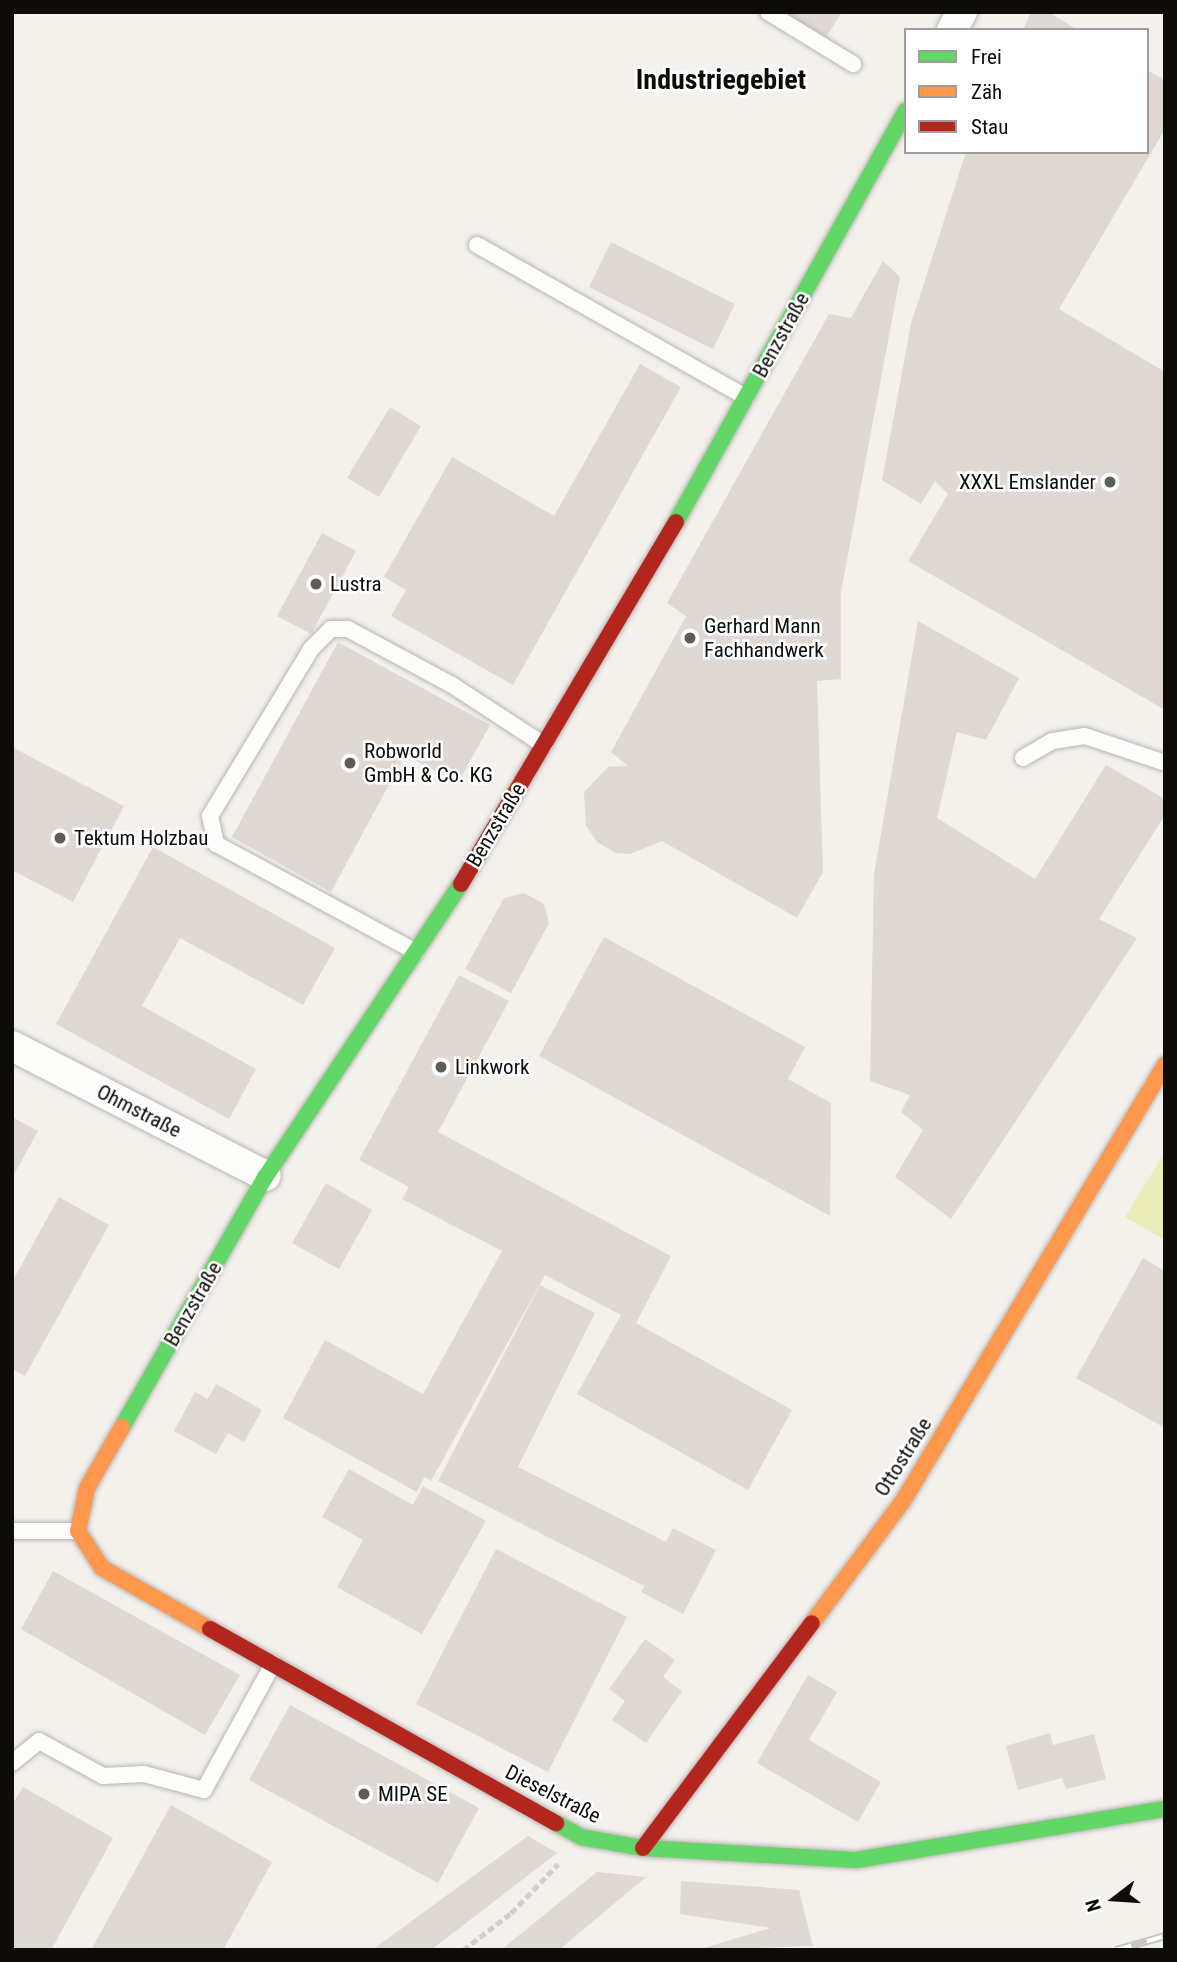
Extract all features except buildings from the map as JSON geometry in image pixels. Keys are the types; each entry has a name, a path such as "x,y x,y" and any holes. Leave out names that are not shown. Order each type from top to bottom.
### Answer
{"street":[{"path":"953,28 962,12"},
{"name":"Benzstraße","path":"78,1531 87,1488 266,1176 416,952 544,745 746,397 904,115"},
{"name":"Ohmstraße","path":"12,1046 266,1176"},
{"name":"Ottostraße","path":"643,1848 903,1501 1165,1065"},
{"name":"Dieselstraße","path":"78,1531 102,1568 581,1837 643,1848 856,1860 1165,1809"}],"lane":[{"path":"768,12 853,64"},
{"path":"477,245 746,397"},
{"path":"416,952 216,844 209,816 311,649 331,629 348,629 452,685 544,745"},
{"path":"1023,758 1053,741 1086,736 1165,763"},
{"path":"12,1531 78,1531"},
{"path":"12,1763 38,1741 103,1776 144,1774 204,1790 273,1664"}],"path":[{"path":"463,1950 511,1913 581,1837"}],"green space":[{"path":"1165,1152 1165,1240 1125,1217"}],"railway":[{"path":"1116,1950 1165,1936"}],"traffic: fast":[{"path":"676,522 904,115"},
{"path":"122,1427 266,1176 461,884"},
{"path":"556,1823 581,1837 643,1848 856,1860 1165,1809"}],"traffic: slow":[{"path":"812,1623 903,1501 1165,1065"},
{"path":"122,1427 87,1488 78,1531 102,1568 210,1629"}],"traffic: jam":[{"path":"461,884 676,522"},
{"path":"643,1848 812,1623"},
{"path":"210,1629 556,1823"}],"place":[{"name":"XXXL Emslander","path":"1110,482"},
{"name":"Lustra","path":"316,584"},
{"name":"Gerhard Mann Fachhandwerk","path":"690,638"},
{"name":"Robworld GmbH & Co. KG","path":"350,763"},
{"name":"Tektum Holzbau","path":"60,838"},
{"name":"Linkwork","path":"441,1067"},
{"name":"MIPA SE","path":"364,1794"}],"district":[{"name":"Industriegebiet","path":"721,80"}]}
